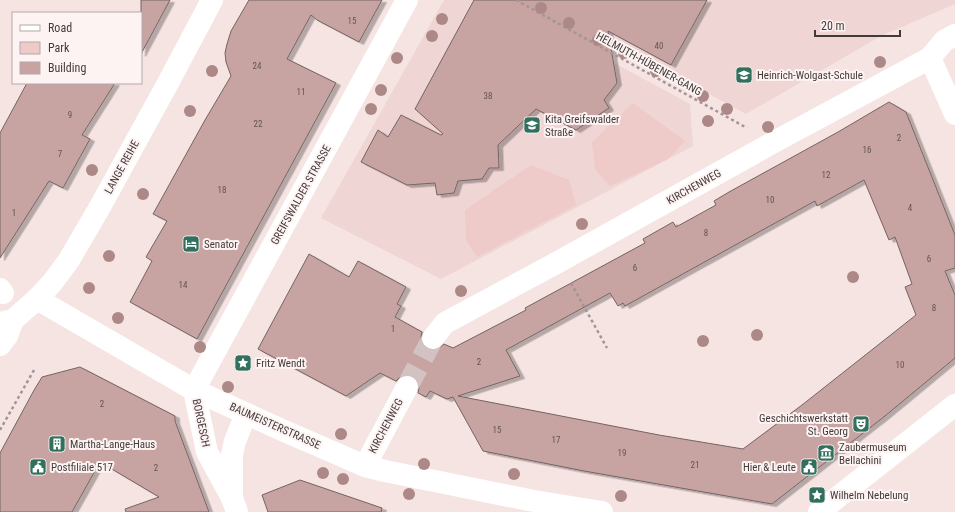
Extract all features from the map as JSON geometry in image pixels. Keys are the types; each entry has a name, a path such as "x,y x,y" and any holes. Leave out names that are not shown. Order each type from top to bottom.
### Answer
{"street":[{"name":"LANGE REIHE","path":"0,345 7,336 7,321 37,299 52,283 84,236 212,0"},
{"name":"GREIFSWALDER STRASSE","path":"194,390 407,0"},
{"name":"KIRCHENWEG","path":"433,338 445,323 930,58 944,42 955,35"},
{"path":"930,58 955,114"},
{"name":"BAUMEISTERSTRASSE","path":"37,299 194,390 365,466 534,501 602,512"},
{"name":"KIRCHENWEG","path":"365,466 407,387"},
{"name":"BORGESCH","path":"194,390 207,452 234,505"},
{"path":"819,512 955,405"},
{"name":"BORGESCH","path":"234,505 232,454 235,441 246,414"}],"path":[{"name":"HELMUTH-HÜBENER-GANG","path":"516,0 774,142"},
{"path":"560,261 607,348"},
{"path":"0,430 34,370"}],"shaded area":[{"name":"Kita Greifswalder Straße","path":"444,0 498,0 690,104 693,146 441,279 321,218"},
{"name":"Heinrich-Wolgast-Schule","path":"536,0 955,0 955,4 881,36 746,114"}],"green space":[{"path":"633,103 685,141 668,159 610,186 595,169 592,142"},
{"path":"531,165 569,180 576,205 477,257 466,240 465,210"}],"building":[{"path":"141,0 170,0 142,52 142,12"},
{"path":"249,0 382,0 359,42 317,20 311,15 287,59 336,83 197,339 130,302 152,261 146,257 167,221 153,214 231,76 226,62 225,53 227,44 231,31"},
{"path":"474,0 707,0 671,65 608,31 617,83 604,100 609,108 576,130 536,109 498,145 499,168 489,168 482,179 458,181 454,193 437,195 435,183 407,185 361,162 378,130 388,137 401,115 441,135 443,134 415,109"},
{"path":"26,84 114,84 82,135 90,139 63,188 49,181 0,258 0,133"},
{"path":"889,102 906,112 955,235 955,268 945,271 955,295 955,358 885,416 772,504 584,471 483,451 453,397 447,399 430,391 426,397 418,393 418,381 412,376 401,376 396,381 380,373 346,396 258,349 309,254 349,277 358,261 406,287 397,304 401,306 395,317 422,332 421,342 426,348 437,350 444,344 453,348 526,310 525,308 645,243 643,239 673,222 676,227 716,205 714,201 729,192","holes":["864,180 889,240 895,237 912,284 905,287 916,315 802,405 743,449 659,435 458,396 520,376 506,350 610,293 618,306 623,303 625,306 815,201 817,206"]},
{"path":"80,367 175,416 175,421 209,512 126,512 125,509 159,497 100,462 72,512 0,512 0,453 33,392 42,377"},
{"path":"300,480 382,508 381,512 268,512 262,495"}],"tunnel":[{"path":"407,387 433,338"}],"place":[{"name":"Heinrich-Wolgast-Schule","path":"744,75"},
{"name":"Kita Greifswalder Straße","path":"532,125"},
{"name":"Senator","path":"191,244"},
{"name":"Fritz Wendt","path":"243,363"},
{"name":"Geschichtswerkstatt St. Georg","path":"861,424"},
{"name":"Martha-Lange-Haus","path":"57,444"},
{"name":"Zaubermuseum Bellachini","path":"826,453"},
{"name":"Postfiliale 517","path":"38,467"},
{"name":"Hier & Leute","path":"809,467"},
{"name":"Wilhelm Nebelung","path":"817,495"}]}
